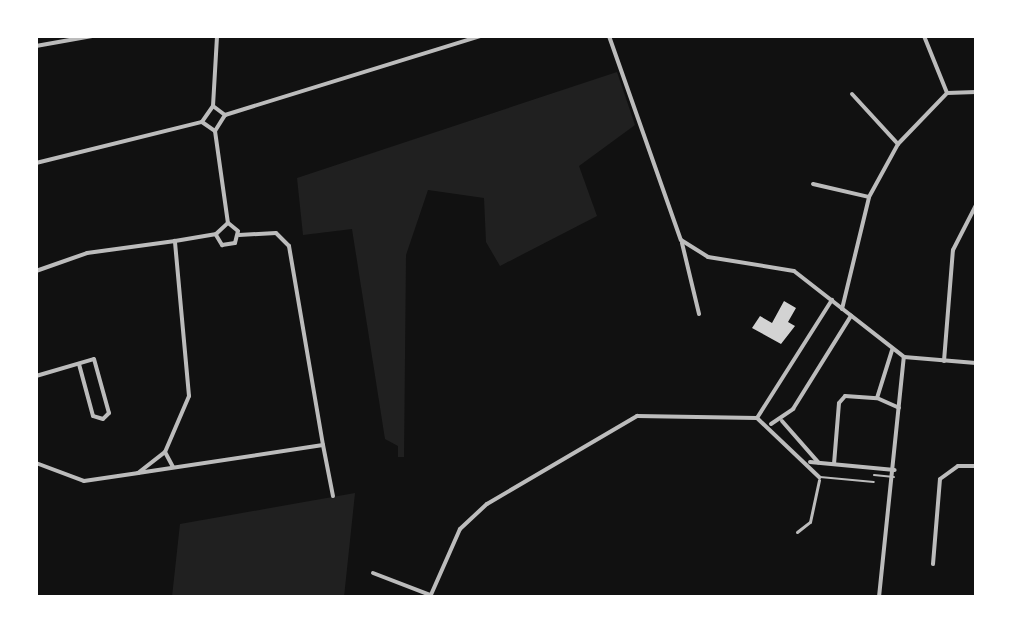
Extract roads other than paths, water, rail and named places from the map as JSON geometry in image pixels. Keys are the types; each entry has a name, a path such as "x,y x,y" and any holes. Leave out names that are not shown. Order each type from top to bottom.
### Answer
{"street":[{"path":"36,46 92,36"},
{"path":"36,163 202,122 213,106 217,36"},
{"path":"239,235 228,223 215,131 225,115 480,36"},
{"path":"609,36 681,240 699,314"},
{"path":"924,36 947,93"},
{"path":"842,309 869,197 898,144 947,93 976,92"},
{"path":"852,94 898,144"},
{"path":"213,106 225,115"},
{"path":"202,122 215,131"},
{"path":"813,184 869,197"},
{"path":"944,361 953,250 976,205"},
{"path":"36,271 87,253 216,234 228,223"},
{"path":"216,234 227,246 239,235 276,233 289,246 333,496"},
{"path":"681,240 708,257 794,271 904,357 976,363"},
{"path":"138,473 165,452 189,396 175,241"},
{"path":"757,418 832,300"},
{"path":"771,424 782,421 851,316"},
{"path":"877,398 892,350"},
{"path":"879,597 895,470 904,357"},
{"path":"36,376 94,359 100,366 109,413 103,419 93,416 79,364"},
{"path":"834,464 841,399 877,398 900,408"},
{"path":"373,573 430,596 460,529 487,504 613,427 649,413 757,418 771,424 810,462 819,478 810,522 797,532"},
{"path":"782,421 820,463"},
{"path":"36,463 84,481 323,445"},
{"path":"165,452 173,467"},
{"path":"810,462 895,470"},
{"path":"933,564 940,479 958,466 976,466"}],"lane":[{"path":"874,475 894,477"},
{"path":"819,478 874,482"}]}
